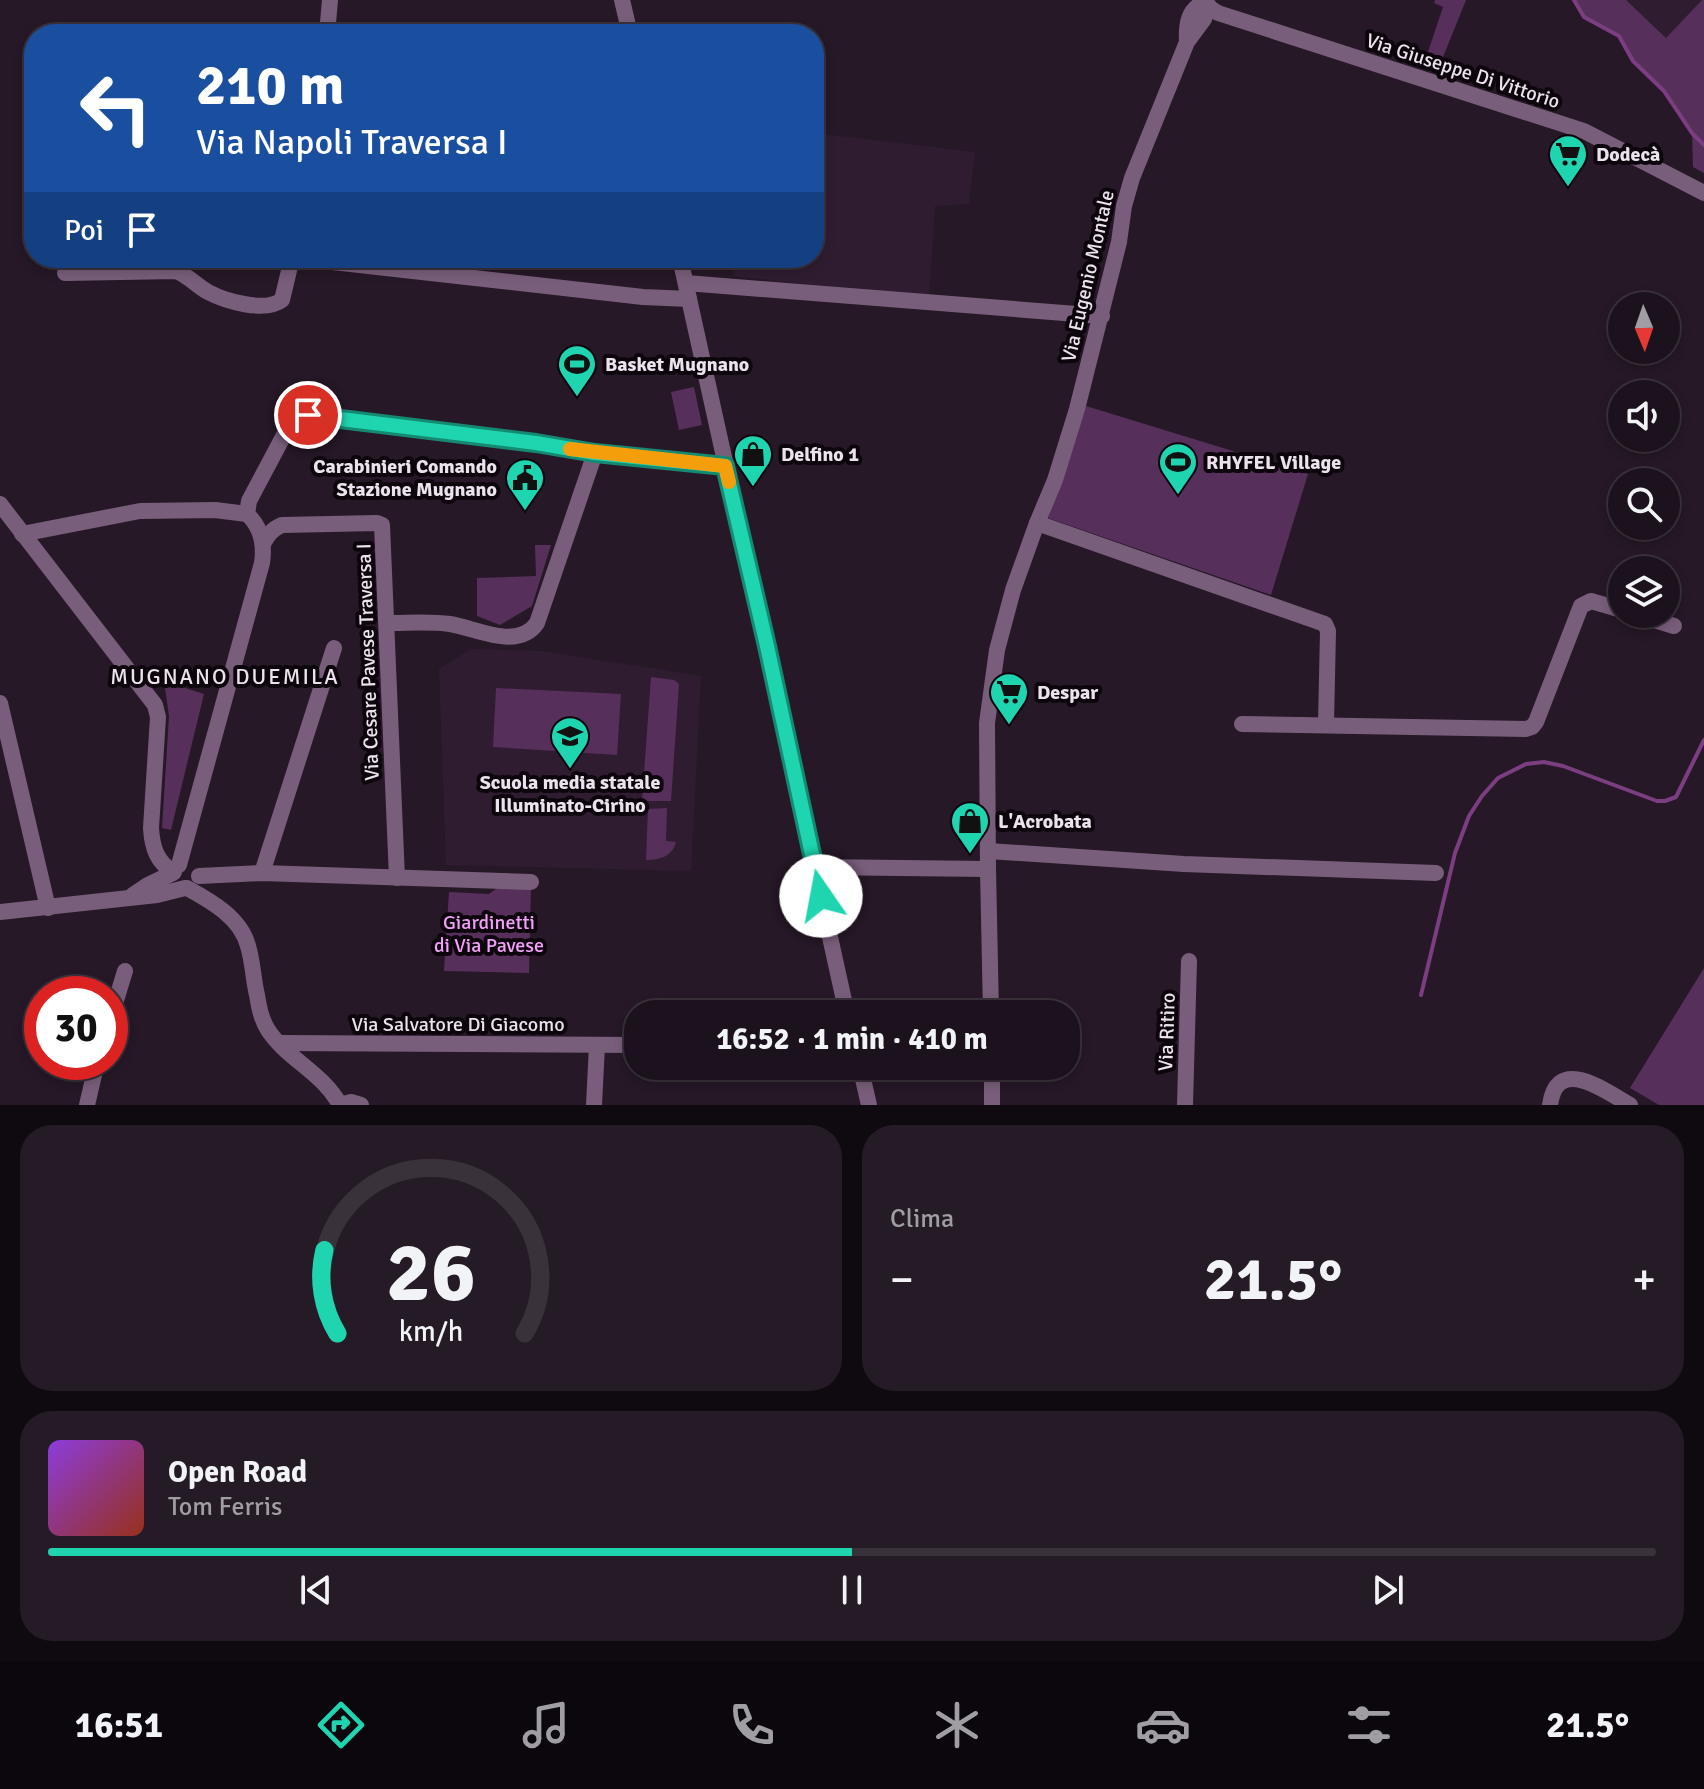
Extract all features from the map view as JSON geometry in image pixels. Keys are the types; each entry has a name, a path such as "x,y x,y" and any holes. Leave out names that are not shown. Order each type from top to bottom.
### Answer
{"street":[{"path":"328,24 330,0"},
{"path":"622,0 628,24"},
{"name":"Via Eugenio Montale","path":"991,1000 987,723 997,650 1013,590 1069,434 1102,316 1132,178 1187,42 1191,12 1205,1"},
{"name":"Via Giuseppe Di Vittorio","path":"1205,1 1218,13 1584,131 1704,193"},
{"path":"65,273 176,271 216,296 265,307 282,300 291,268"},
{"path":"383,268 643,297 687,291 1102,316"},
{"path":"682,268 844,1000"},
{"path":"247,514 249,501 292,420 302,415 595,453 725,466"},
{"path":"387,623 450,624 506,637 533,629 595,453"},
{"path":"0,504 155,705 158,717 152,842 164,867 175,870"},
{"path":"22,534 140,511 215,510 247,514 255,521 263,544 262,563 175,870 176,883 203,897 232,918 243,933 249,946 261,1013 269,1031 315,1073 340,1105 351,1102 361,1105"},
{"name":"Via Cesare Pavese Traversa I","path":"263,544 270,532 282,525 380,523 397,878"},
{"path":"1037,523 1325,624 1328,631 1326,724"},
{"path":"1242,724 1526,729 1536,722 1581,606 1591,601 1608,606"},
{"path":"262,873 334,648"},
{"path":"0,703 48,908"},
{"path":"988,851 1184,864 1436,873"},
{"path":"0,912 157,895 194,886 199,876 197,868 190,863 128,898"},
{"path":"814,867 988,869"},
{"path":"199,876 262,873 531,882"},
{"name":"Via Ritiro","path":"1185,1105 1189,961"},
{"path":"123,976 125,971"},
{"name":"Via Salvatore Di Giacomo","path":"279,1043 624,1045"},
{"path":"594,1105 597,1045"},
{"path":"1550,1105 1555,1087 1561,1081 1572,1079 1589,1082 1630,1105"},
{"path":"87,1105 93,1080"},
{"path":"863,1080 869,1105"},
{"path":"992,1080 992,1105"}],"shaded area":[{"path":"1626,0 1702,0 1666,38"},
{"path":"824,134 975,152 969,204 935,206 929,297 732,276 734,268 824,268"},
{"name":"Scuola media statale Illuminato-Cirino","path":"471,649 542,651 701,676 691,871 446,865 439,669"}],"green space":[{"path":"1435,0 1466,0 1439,67 1425,61 1443,7 1434,3"},
{"path":"1574,0 1626,0 1666,38 1704,0 1704,173 1693,167 1692,133 1664,91 1633,61 1619,36 1586,19"},
{"path":"694,387 702,425 679,430 671,392"},
{"name":"RHYFEL Village","path":"1086,406 1308,474 1271,595 1048,518"},
{"path":"535,545 551,545 532,606 500,625 477,616 477,578 536,576"},
{"path":"651,677 674,680 679,684 671,801 642,801"},
{"path":"164,681 204,694 171,830 162,828 169,716"},
{"path":"496,688 621,694 617,755 493,747"},
{"path":"667,808 666,841 676,842 674,847 664,857 646,860 648,809"},
{"name":"Giardinetti di Via Pavese","path":"501,885 531,886 529,973 444,971 449,892 489,894"},
{"path":"1704,968 1704,1105 1659,1105 1630,1088"}],"waterway":[{"path":"1574,0 1584,17 1619,36 1633,61 1664,91 1692,133 1704,145"},
{"path":"1421,995 1455,853 1469,816 1498,778 1526,764 1544,762 1563,766 1657,801 1665,801 1676,797 1704,740"}],"slow traffic":[{"path":"570,449 725,466 729,482"}],"place":[{"name":"Dodecà","path":"1568,188"},
{"name":"Basket Mugnano","path":"577,398"},
{"name":"Delfino 1","path":"753,488"},
{"name":"RHYFEL Village","path":"1178,496"},
{"name":"Carabinieri Comando Stazione Mugnano","path":"525,512"},
{"name":"Despar","path":"1009,726"},
{"name":"Scuola media statale Illuminato-Cirino","path":"570,770"},
{"name":"L'Acrobata","path":"970,855"}],"district":[{"name":"MUGNANO DUEMILA","path":"225,676"}],"route":[{"path":"308,415 595,453 725,466 821,896"}]}
